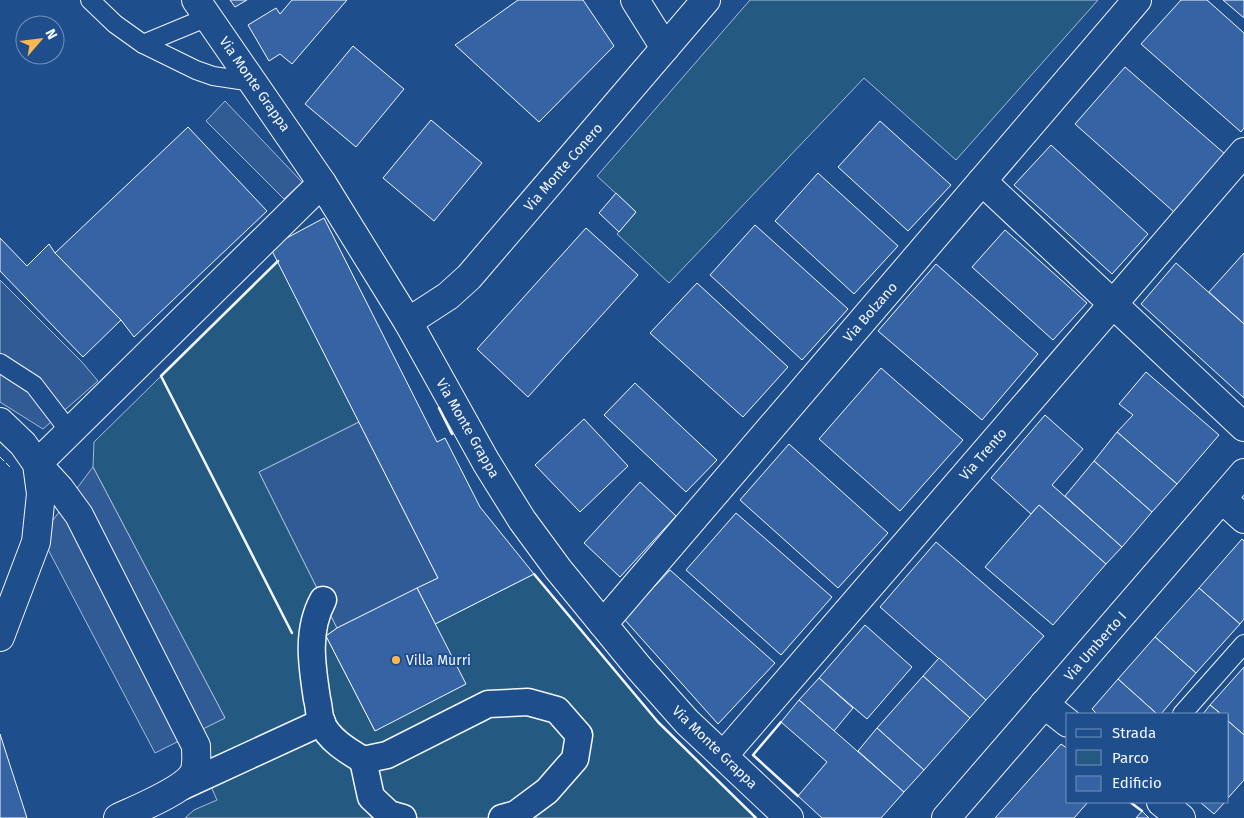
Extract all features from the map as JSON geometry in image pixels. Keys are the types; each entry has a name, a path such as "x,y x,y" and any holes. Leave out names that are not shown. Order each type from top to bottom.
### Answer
{"street":[{"path":"635,0 665,48"},
{"name":"Via Monte Conero","path":"408,322 448,296 468,277 706,0"},
{"name":"Via Bolzano","path":"603,624 1137,0"},
{"name":"Via Monte Grappa","path":"202,8 322,183 408,322 486,462 522,520 558,569 639,668 687,722 789,818"},
{"name":"Via Trento","path":"723,756 1244,152"},
{"path":"982,181 1244,427"},
{"path":"37,464 322,183"},
{"path":"0,422 23,444 79,515 196,746 197,763 193,775 183,786"},
{"path":"0,637 36,542 42,494 37,464"},
{"name":"Via Umberto I","path":"946,818 1244,473"},
{"path":"1222,500 1244,519"},
{"path":"323,600 317,611 312,632 313,672 322,722 338,744 364,760 387,755 488,704 528,702 557,710 579,735 575,759 547,791 512,816"},
{"path":"1044,704 1066,721"},
{"path":"118,818 322,722"},
{"path":"364,760 371,797 389,814 403,818"},
{"path":"1162,803 1181,818"}],"lane":[{"path":"90,0 115,24 143,44 196,70 213,76 253,82"},
{"path":"143,44 202,8"},
{"path":"0,364 34,385 70,432"},
{"path":"1183,713 1244,644"}],"green space":[{"path":"750,0 1098,0 956,160 864,78 669,283 617,234 636,212 597,176"},
{"name":"Villa Murri","path":"278,261 359,422 259,472 337,628 326,636 375,731 435,624 534,574 658,722 756,818 185,818 194,810 217,800 206,775 198,731 225,718 93,467 94,442"}],"shaded area":[{"path":"225,101 302,182 284,199 206,121"},
{"path":"0,280 82,362 98,381 43,429 0,402"},
{"path":"359,422 438,578 337,628 259,472"},
{"path":"93,467 225,718 155,753 41,536"}],"building":[{"path":"230,0 247,0 235,7"},
{"path":"292,0 347,0 292,64 280,54 269,61 248,25 276,8 280,14"},
{"path":"518,0 583,0 614,46 539,122 455,45"},
{"path":"1181,0 1207,0 1244,33 1244,128 1241,132 1141,44"},
{"path":"1223,0 1244,0 1244,18"},
{"path":"353,46 404,89 356,147 305,104"},
{"path":"1125,67 1225,154 1174,212 1075,124"},
{"path":"431,120 482,163 434,221 383,178"},
{"path":"880,121 951,185 908,231 838,167"},
{"path":"188,127 267,211 134,337 121,320 55,253"},
{"path":"1051,145 1148,234 1112,274 1014,185"},
{"path":"818,173 898,246 854,294 775,221"},
{"path":"616,193 636,212 619,232 599,213"},
{"path":"324,218 437,442 445,438 480,507 534,574 435,624 417,588 438,578 270,247"},
{"path":"755,225 848,309 802,360 710,275"},
{"path":"586,228 638,275 528,397 477,349"},
{"path":"1005,230 1087,303 1053,340 972,267"},
{"path":"0,238 27,266 49,244 55,253 121,320 83,357 0,271"},
{"path":"1244,253 1244,324 1209,292"},
{"path":"1176,263 1244,324 1244,398 1141,304"},
{"path":"936,264 1038,354 982,420 878,331"},
{"path":"697,283 788,367 743,417 650,333"},
{"path":"881,368 963,440 900,511 819,439"},
{"path":"1146,372 1219,435 1177,484 1117,432 1133,415 1119,404"},
{"path":"635,383 717,460 686,492 604,415"},
{"path":"1045,415 1083,449 1052,485 1122,547 1106,564 1039,505 1031,514 991,478"},
{"path":"584,419 628,466 580,512 535,465"},
{"path":"1117,432 1177,484 1152,512 1094,461"},
{"path":"789,444 888,533 838,588 740,500"},
{"path":"1094,461 1152,512 1122,547 1065,496"},
{"path":"640,482 676,516 620,577 584,543"},
{"path":"1039,505 1106,564 1053,625 985,567"},
{"path":"736,513 832,597 781,655 686,570"},
{"path":"1242,539 1244,541 1244,619 1240,624 1199,588"},
{"path":"936,542 1044,636 986,700 880,607"},
{"path":"670,570 775,663 718,724 624,619"},
{"name":"Villa Murri","path":"417,588 466,684 375,731 326,636 337,628"},
{"path":"1199,588 1240,624 1196,673 1155,637"},
{"path":"865,625 912,667 867,719 819,678"},
{"path":"1155,637 1196,673 1162,713 1156,713 1118,679"},
{"path":"939,658 986,700 970,718 923,676"},
{"path":"1244,667 1244,735 1229,722 1229,713 1220,713 1210,705"},
{"path":"923,676 970,718 924,770 877,728"},
{"path":"819,678 853,708 834,731 799,700"},
{"path":"1118,679 1156,713 1096,713 1092,709"},
{"path":"799,700 904,792 881,818 822,818 798,796 827,762 781,722"},
{"path":"1210,705 1220,713 1204,713"},
{"path":"1229,722 1244,735 1244,780 1229,797"},
{"path":"877,728 924,770 904,792 858,751"},
{"path":"0,734 27,818 0,818"},
{"path":"1061,744 1066,748 1066,803 1087,803 1074,818 995,818"},
{"path":"1201,803 1224,803 1214,814"},
{"path":"1142,811 1149,818 1136,818"}],"fence":[{"path":"0,457 10,467"}],"wall":[{"path":"278,261 161,376 292,633"},
{"path":"439,408 452,434"},
{"path":"534,574 658,722 756,818"},
{"path":"781,722 753,755 798,796"},
{"path":"1131,803 1142,811"}],"place":[{"name":"Villa Murri","path":"396,660"}]}
